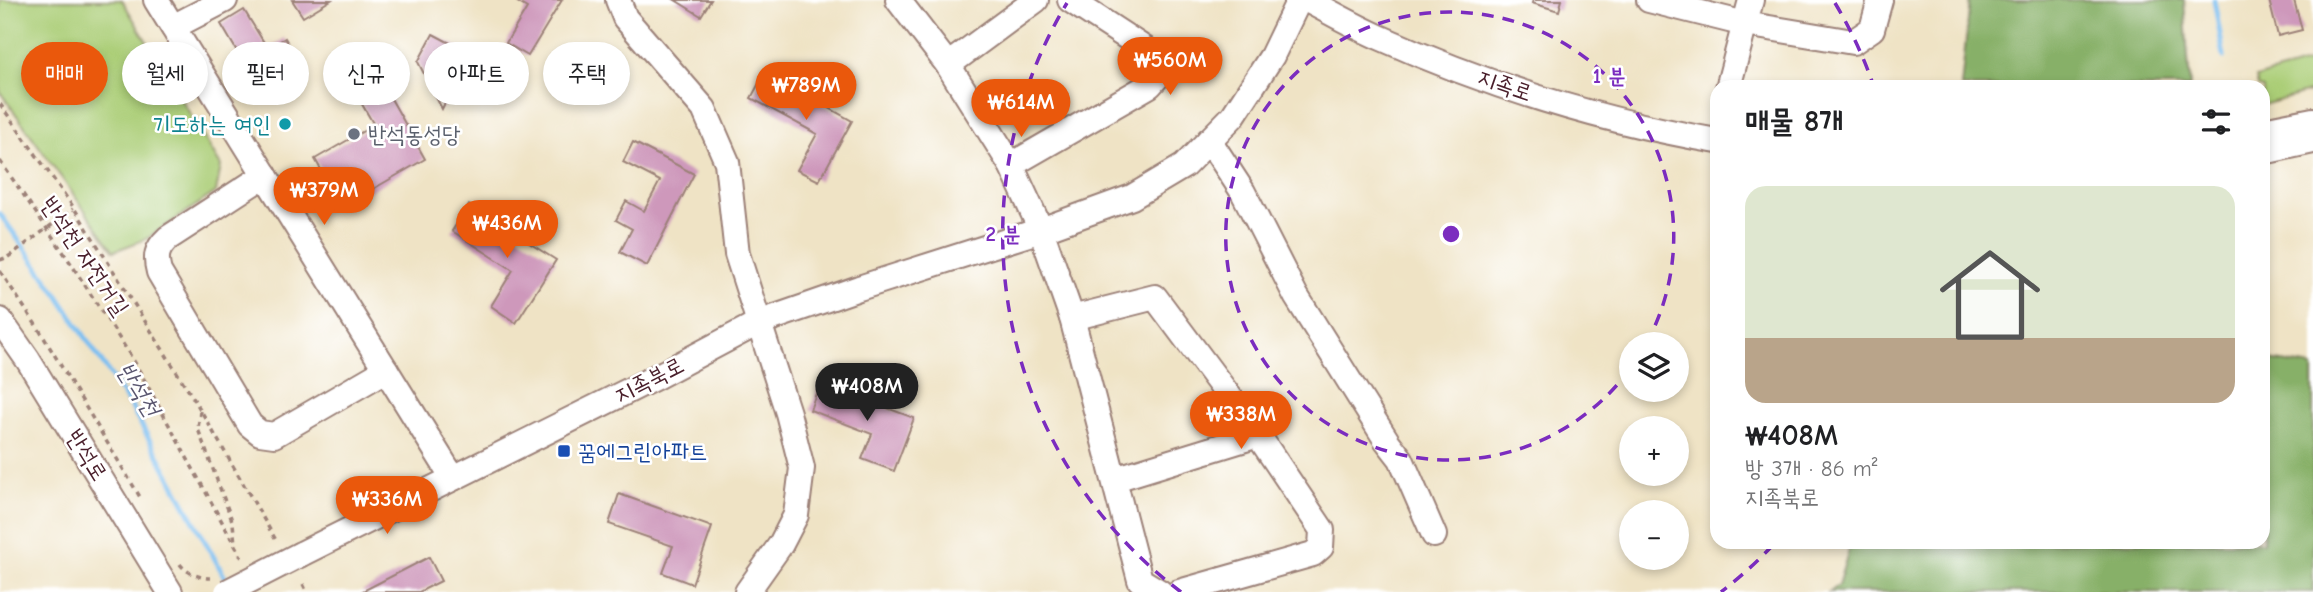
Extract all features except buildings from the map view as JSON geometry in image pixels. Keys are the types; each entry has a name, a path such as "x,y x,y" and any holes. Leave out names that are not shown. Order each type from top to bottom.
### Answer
{"street":[{"path":"156,0 453,478"},
{"path":"173,27 225,0"},
{"path":"618,0 625,18 704,109 727,162 737,254 788,413 802,468 796,515 781,544 747,592"},
{"path":"898,0 948,65 1011,165 1041,230 1072,318 1140,580 1160,592"},
{"path":"948,65 1036,0"},
{"path":"1011,165 1150,85 1159,75 1162,64 1151,53 1070,0"},
{"name":"지족북로","path":"221,585 290,549 453,478 758,323 1041,230 1132,197 1184,166 1233,116 1272,56 1299,0"},
{"name":"지족로","path":"1307,0 1378,36 1504,86 1654,130 1710,136"},
{"path":"1649,0 1745,24 1853,42 1872,29 1880,0"},
{"path":"1730,80 1751,0"},
{"path":"2270,129 2313,120"},
{"path":"1209,140 1243,192 1296,296 1401,459 1434,535"},
{"path":"2270,151 2313,142"},
{"path":"265,175 168,238 159,246 156,260 159,272 250,425 260,433 274,435 386,370"},
{"path":"1072,318 1155,297 1258,435 1322,530 1321,547 1313,554 1178,592"},
{"name":"반석로","path":"0,320 28,360 170,592"},
{"path":"1115,479 1258,435"}],"path":[{"path":"0,104 74,208 265,517 290,549"},
{"name":"반석천 자전거길","path":"0,161 134,361 248,569"},
{"path":"0,260 8,257 74,208"},
{"path":"0,271 40,331 139,497"},
{"path":"200,409 198,429 233,523 236,546"},
{"path":"175,557 184,570 221,585"},
{"path":"303,584 307,592"}],"green space":[{"path":"0,0 122,0 147,42 122,42 122,105 185,105 221,166 216,192 146,239 114,251 0,92"},
{"path":"1970,0 2184,0 2190,80 1962,80"},
{"path":"2313,61 2313,91 2270,103 2270,80 2256,78"},
{"path":"2270,360 2313,367 2313,592 1829,592 1838,585 1849,549 2270,549"}],"waterway":[{"path":"2214,0 2224,57"},
{"name":"반석천","path":"0,214 57,294 132,408 228,583"}],"place":[{"name":"기도하는 여인","path":"285,124"},
{"name":"반석동성당","path":"354,134"},
{"name":"꿈에그린아파트","path":"564,451"}]}
